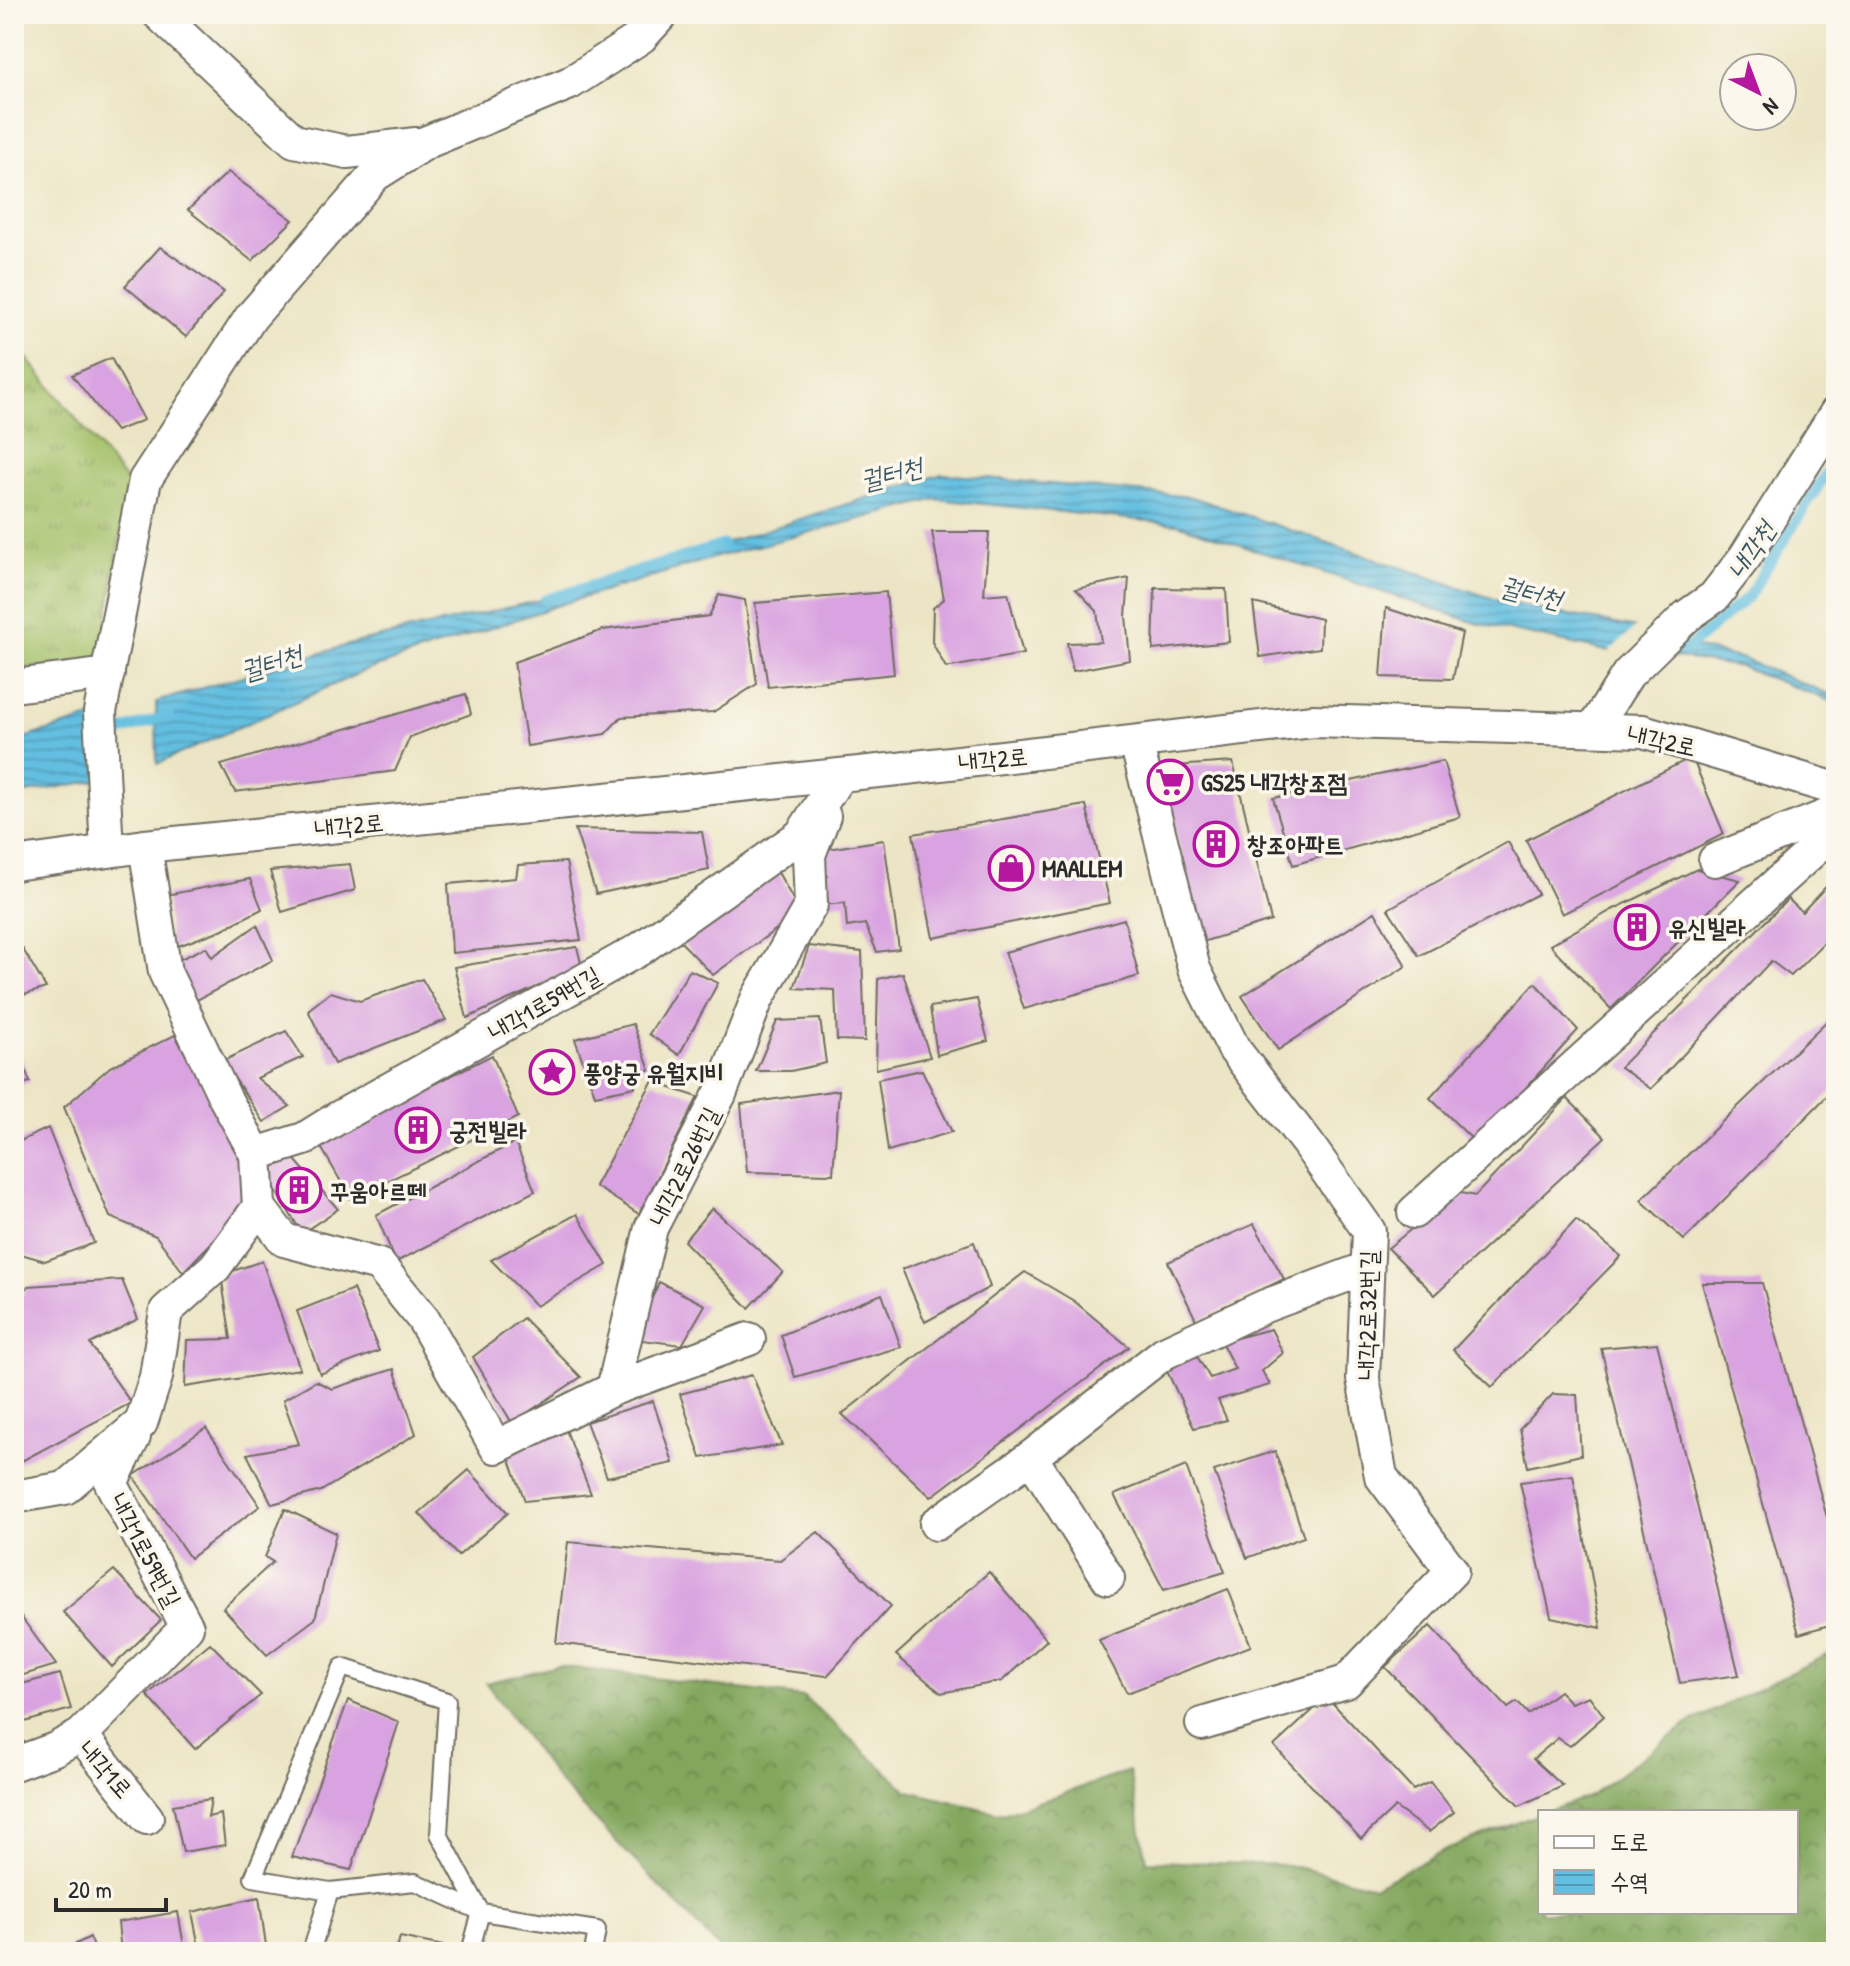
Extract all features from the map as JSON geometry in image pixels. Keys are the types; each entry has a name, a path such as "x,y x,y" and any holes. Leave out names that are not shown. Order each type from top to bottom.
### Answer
{"street":[{"path":"159,14 294,141 347,152 427,142"},
{"path":"107,851 100,712 145,480 251,317 375,175 427,142 570,83 641,37 662,14"},
{"path":"1593,729 1628,674 1687,616 1714,597 1745,557 1836,413"},
{"path":"14,686 108,674"},
{"name":"내각2로","path":"14,864 145,846 840,775 1313,721 1643,731 1836,789"},
{"name":"내각2로32번길","path":"1136,742 1194,969 1234,1049 1307,1143 1369,1231 1363,1379 1381,1476 1452,1571 1346,1682 1202,1724"},
{"name":"내각1로59번길","path":"256,1154 304,1139 640,949 801,835 840,775"},
{"name":"내각2로26번길","path":"613,1389 651,1228 720,1094 757,999 811,905 809,855 840,775"},
{"path":"1715,860 1836,812"},
{"path":"1414,1212 1836,830"},
{"path":"145,846 165,972 225,1098 256,1154 259,1207 284,1240 379,1265 423,1319 496,1447 613,1389 749,1339"},
{"name":"내각1로59번길","path":"81,1735 187,1627 111,1483 141,1423 156,1377 166,1311 215,1267 259,1207"},
{"path":"936,1524 1031,1457 1164,1353 1265,1306 1367,1268"},
{"path":"14,1497 65,1488 141,1423"},
{"path":"1031,1457 1108,1578"},
{"name":"내각1로","path":"14,1764 55,1749 81,1735 147,1818"}],"lane":[{"path":"470,1952 481,1912 439,1834 447,1701 342,1667 253,1878 330,1891 415,1882 481,1912 597,1930 593,1952"},
{"path":"311,1952 330,1891"}],"green space":[{"path":"14,342 128,483 101,662 14,669"},
{"path":"1836,1650 1836,1952 723,1952 558,1781 486,1683 558,1666 804,1697 908,1791 1003,1814 1129,1771 1147,1861 1288,1865 1375,1886 1445,1850 1538,1815 1538,1914 1798,1914 1798,1810 1552,1810 1590,1796 1689,1723"}],"water":[{"path":"942,474 1192,497 1503,602 1656,632 1634,657 1476,623 1177,524 936,499 716,557 559,605 364,671 157,764 156,702 355,643 558,596"},
{"path":"1678,643 1743,659 1836,697 1836,703 1741,667 1670,656 1664,658"},
{"path":"108,713 111,778 14,795 14,741"}],"pier":[{"path":"1638,625 1657,629 1633,661 1605,655"}],"building":[{"path":"228,172 293,220 252,261 188,210"},
{"path":"160,247 224,292 186,337 125,286"},
{"path":"111,358 144,420 116,431 72,375"},
{"path":"932,532 989,532 984,595 1008,593 1023,654 946,668 932,642 933,608 944,599"},
{"path":"1129,578 1126,616 1130,660 1073,671 1067,643 1101,642 1097,611 1076,589"},
{"path":"1155,588 1226,589 1229,642 1153,650"},
{"path":"886,592 894,674 768,687 755,603"},
{"path":"719,595 745,600 757,684 713,712 621,717 605,734 527,746 514,662 603,630 709,616"},
{"path":"1253,603 1321,619 1320,648 1260,657"},
{"path":"1386,608 1462,633 1453,679 1381,677"},
{"path":"466,694 471,714 410,737 395,771 235,792 221,765"},
{"path":"1692,757 1724,834 1562,914 1526,840"},
{"path":"1443,761 1460,817 1293,865 1273,798"},
{"name":"창조아파트","path":"1233,762 1271,921 1202,942 1160,767"},
{"name":"MAALLEM","path":"1086,805 1110,903 933,938 913,834"},
{"path":"575,829 702,832 709,870 596,894"},
{"path":"884,840 899,949 877,952 865,924 847,927 845,903 822,905 815,851"},
{"path":"1508,842 1538,894 1419,956 1388,909"},
{"path":"566,862 581,940 452,953 448,884 516,878 518,865"},
{"path":"350,864 355,890 282,912 270,871"},
{"path":"774,865 800,912 713,975 673,934"},
{"name":"유신빌라","path":"1697,869 1740,880 1611,1009 1550,945 1612,910"},
{"path":"1836,876 1836,943 1829,937 1791,976 1771,961 1651,1089 1620,1067 1788,899 1802,912"},
{"path":"250,879 262,909 221,930 170,949 166,895"},
{"path":"1375,912 1406,966 1278,1050 1242,996"},
{"path":"1124,919 1139,976 1024,1009 1005,952"},
{"path":"257,925 273,960 195,1001 174,962 206,947 212,957"},
{"path":"21,946 46,988 14,998 14,949"},
{"path":"809,946 862,952 865,1041 837,1040 835,990 794,988"},
{"path":"577,947 582,967 467,1018 454,967"},
{"path":"690,970 718,983 679,1055 649,1034"},
{"path":"903,973 930,1057 876,1069 878,979"},
{"path":"422,979 446,1020 334,1064 308,1010 331,992 360,1001"},
{"path":"1535,983 1578,1030 1476,1143 1430,1098"},
{"path":"977,999 988,1041 937,1055 930,1007"},
{"path":"1836,1012 1836,1087 1684,1240 1641,1200"},
{"path":"820,1019 826,1063 791,1071 756,1071 777,1021"},
{"path":"633,1024 650,1070 634,1071 635,1087 595,1095 575,1039"},
{"path":"286,1031 303,1057 257,1078 290,1106 264,1122 223,1061"},
{"path":"175,1035 245,1162 241,1212 183,1272 156,1236 110,1217 64,1107 110,1067"},
{"path":"14,1039 30,1082 14,1086"},
{"name":"궁전빌라","path":"492,1055 518,1117 351,1199 318,1142"},
{"path":"922,1070 952,1132 888,1151 878,1079"},
{"path":"652,1082 698,1097 639,1214 595,1186"},
{"path":"839,1090 833,1174 747,1172 741,1104"},
{"path":"1567,1098 1605,1137 1435,1295 1388,1248 1457,1192 1475,1196"},
{"path":"48,1128 94,1243 45,1261 14,1252 14,1144"},
{"path":"515,1142 535,1191 396,1262 376,1215"},
{"name":"꾸움아르떼","path":"289,1153 338,1209 302,1233 264,1172"},
{"path":"712,1208 783,1272 749,1308 684,1241"},
{"path":"577,1214 607,1265 536,1306 491,1260"},
{"path":"1576,1220 1621,1256 1492,1387 1453,1350"},
{"path":"1254,1224 1284,1279 1197,1322 1168,1262"},
{"path":"974,1242 990,1287 925,1322 902,1269"},
{"path":"262,1261 300,1369 185,1387 187,1340 231,1339 221,1275"},
{"path":"1025,1272 1074,1301 1129,1347 931,1497 842,1414"},
{"path":"122,1280 138,1319 90,1344 131,1403 14,1465 14,1308 28,1286"},
{"path":"659,1282 705,1305 682,1345 634,1339"},
{"path":"1702,1283 1762,1283 1836,1550 1836,1623 1799,1634"},
{"path":"353,1289 379,1351 320,1374 297,1311"},
{"path":"882,1294 901,1347 795,1377 781,1335"},
{"path":"523,1318 581,1377 512,1423 473,1357"},
{"path":"1271,1329 1283,1353 1262,1371 1270,1385 1218,1400 1227,1420 1194,1428 1164,1365 1195,1353 1210,1378 1235,1369 1221,1342"},
{"path":"1657,1343 1739,1675 1680,1683 1601,1348"},
{"path":"394,1369 416,1434 321,1491 272,1504 247,1454 299,1444 283,1400 316,1381 332,1389"},
{"path":"752,1375 782,1445 701,1458 680,1394"},
{"path":"1553,1394 1577,1395 1581,1455 1528,1467 1520,1429"},
{"path":"653,1401 673,1463 607,1477 586,1422"},
{"path":"206,1428 260,1506 190,1558 133,1476"},
{"path":"566,1430 591,1494 525,1501 506,1449"},
{"path":"1275,1451 1304,1537 1247,1558 1214,1471"},
{"path":"1186,1466 1225,1572 1164,1590 1114,1495"},
{"path":"469,1470 508,1513 458,1556 419,1513"},
{"path":"1573,1475 1601,1628 1551,1617 1520,1482"},
{"path":"285,1509 336,1533 315,1619 267,1655 223,1608 273,1562 265,1557"},
{"path":"818,1532 891,1606 827,1676 556,1643 568,1542 780,1560"},
{"path":"114,1570 161,1620 112,1667 63,1612"},
{"path":"989,1572 1047,1640 1002,1681 941,1693 896,1655"},
{"path":"1228,1589 1251,1646 1127,1693 1099,1640"},
{"path":"14,1607 56,1665 14,1678"},
{"path":"1430,1626 1508,1708 1517,1702 1528,1714 1559,1691 1571,1703 1589,1696 1604,1716 1570,1746 1558,1738 1533,1759 1563,1786 1519,1806 1385,1667"},
{"path":"210,1643 261,1695 195,1749 147,1695"},
{"path":"60,1674 71,1709 14,1725 14,1686"},
{"path":"1327,1697 1413,1790 1430,1782 1454,1812 1429,1832 1395,1807 1361,1839 1274,1746"},
{"path":"348,1700 399,1722 351,1870 292,1857"},
{"path":"211,1799 208,1817 221,1814 225,1845 183,1852 173,1805"},
{"path":"259,1897 267,1952 200,1952 192,1912"},
{"path":"178,1912 185,1952 121,1952 118,1922"},
{"path":"90,1937 96,1952 60,1952"},
{"path":"400,1937 443,1946 441,1952 396,1952"}],"waterway":[{"name":"내각천","path":"1684,651 1748,597 1836,458"},
{"name":"궐터천","path":"545,600 723,545"},
{"name":"궐터천","path":"105,736 169,716"}],"place":[{"name":"GS25 내각창조점","path":"1170,782"},
{"name":"창조아파트","path":"1216,844"},
{"name":"MAALLEM","path":"1011,868"},
{"name":"유신빌라","path":"1637,927"},
{"name":"풍양궁 유월지비","path":"552,1072"},
{"name":"궁전빌라","path":"418,1130"},
{"name":"꾸움아르떼","path":"299,1190"}]}
